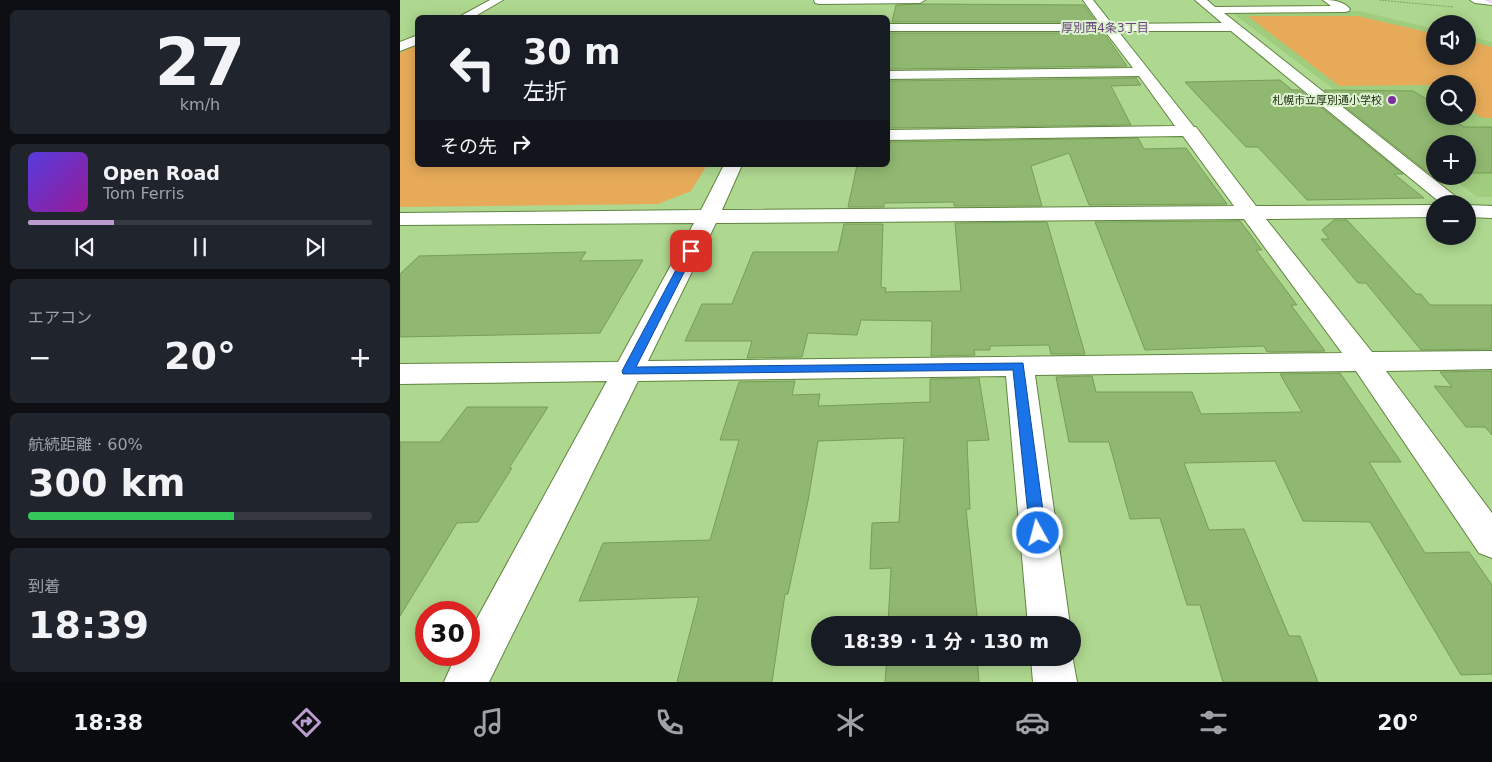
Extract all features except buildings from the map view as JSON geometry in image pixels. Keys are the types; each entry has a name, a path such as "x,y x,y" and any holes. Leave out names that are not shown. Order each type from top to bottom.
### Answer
{"street":[{"path":"468,15 498,0"},
{"path":"818,3 920,0"},
{"path":"1088,0 1190,131 1364,362 1492,542"},
{"path":"1205,5 1344,9 1328,0"},
{"path":"1475,0 1491,1"},
{"path":"1205,5 1445,195"},
{"path":"890,28 1231,26"},
{"path":"400,47 415,32"},
{"path":"890,75 1144,72"},
{"path":"890,135 1190,131"},
{"path":"466,682 709,216 732,167"},
{"path":"400,219 1426,211"},
{"path":"1476,211 1492,212"},
{"path":"400,374 1492,360"},
{"path":"1019,366 1048,616"},
{"path":"1053,666 1055,682"}],"path":[{"path":"1379,0 1454,8"}],"shaded area":[{"name":"札幌市立厚別通小学校","path":"1359,11 1426,27 1426,65 1476,65 1476,38 1492,42 1492,197 1477,197 1462,185 1476,185 1476,135 1426,135 1426,158 1231,12"},
{"path":"1248,16 1358,16 1426,32 1426,65 1476,65 1476,43 1492,47 1492,118 1482,118 1476,114 1476,75 1426,75 1426,85 1339,86"},
{"path":"415,45 415,167 706,167 691,191 658,204 400,207 400,53"}],"place":[{"name":"札幌市立厚別通小学校","path":"1392,100"}],"district":[{"name":"厚別西4条3丁目","path":"1105,28"}],"route":[{"path":"691,251 628,371 1019,366 1038,533"}]}
